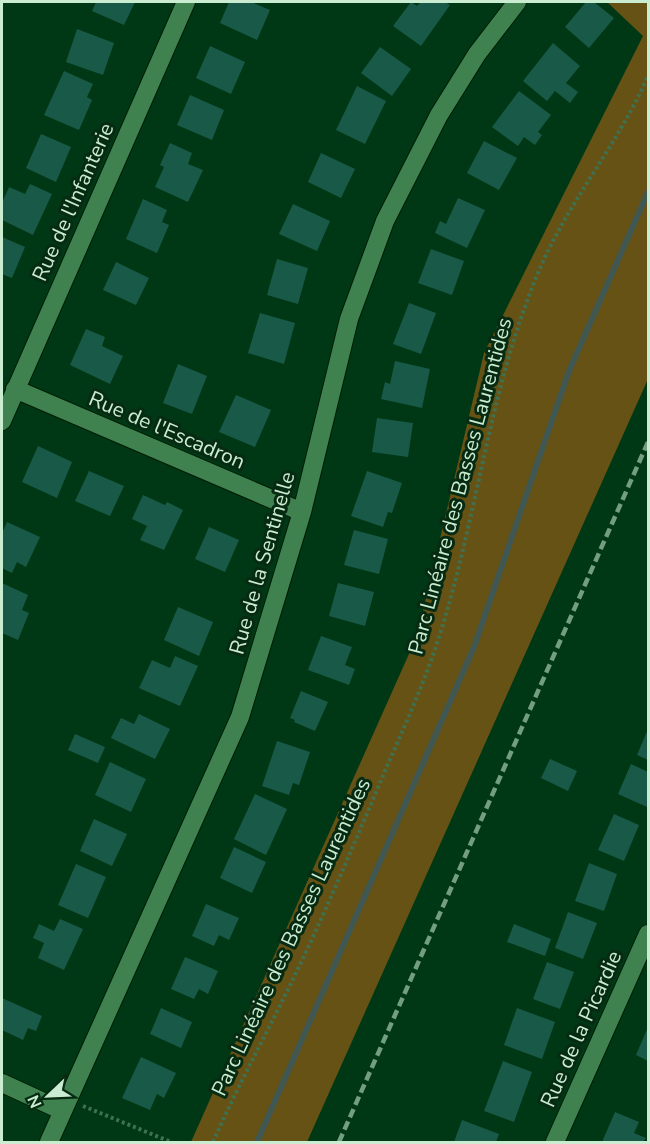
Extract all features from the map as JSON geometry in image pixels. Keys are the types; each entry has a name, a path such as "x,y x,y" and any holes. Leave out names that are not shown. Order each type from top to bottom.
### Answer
{"street":[{"name":"Rue de l'Infanterie","path":"2,422 186,2"},
{"name":"Rue de la Sentinelle","path":"50,1143 240,717 302,512 349,319 385,221 439,115 477,54 517,2"},
{"name":"Rue de l'Escadron","path":"15,389 302,512"},
{"name":"Rue de la Picardie","path":"555,1143 640,976 648,934"},
{"path":"2,1083 63,1111"}],"path":[{"name":"Parc Linéaire des Basses Laurentides","path":"213,1143 245,1072 313,937 372,803 434,651 447,608 507,357 538,273 559,228 633,108 648,76"},
{"path":"84,1106 171,1143"}],"shaded area":[{"path":"607,2 648,2 648,379 307,1142 191,1142 417,636 484,353 643,36"}],"building":[{"path":"96,2 135,2 124,25 92,11"},
{"path":"229,2 251,2 270,10 257,40 220,23"},
{"path":"411,2 417,6 421,2 445,2 450,5 421,46 393,26"},
{"path":"586,2 594,2 614,18 589,48 565,27"},
{"path":"77,29 114,43 103,75 66,62"},
{"path":"553,43 580,66 566,83 578,92 570,103 555,91 547,101 523,81"},
{"path":"210,46 245,62 231,94 196,78"},
{"path":"380,47 411,69 392,96 361,73"},
{"path":"64,71 93,84 87,97 92,100 79,130 44,115"},
{"path":"357,86 386,101 365,144 336,130"},
{"path":"519,91 551,115 538,132 542,135 535,145 524,137 518,146 492,127"},
{"path":"190,95 224,110 212,140 177,125"},
{"path":"41,134 71,147 56,182 26,168"},
{"path":"484,141 517,158 499,190 467,173"},
{"path":"170,143 192,153 188,164 203,170 188,202 155,187 164,167 160,165"},
{"path":"321,153 355,169 341,198 308,182"},
{"path":"30,184 52,194 33,235 2,220 2,203 9,187 25,194"},
{"path":"458,198 485,210 467,248 435,233 440,221 446,224"},
{"path":"143,199 167,210 162,222 169,225 157,253 126,239"},
{"path":"293,204 330,221 317,251 279,234"},
{"path":"2,237 25,247 12,278 2,274"},
{"path":"431,249 464,261 452,295 418,283"},
{"path":"277,259 308,268 298,304 267,295"},
{"path":"116,262 149,278 136,305 103,290"},
{"path":"409,303 436,313 421,354 393,344"},
{"path":"260,313 295,323 284,364 248,353"},
{"path":"86,329 105,337 102,346 123,356 110,384 70,365"},
{"path":"395,361 430,369 422,408 381,399 385,382 390,384"},
{"path":"178,364 207,376 192,414 163,403"},
{"path":"236,395 271,410 255,447 219,432"},
{"path":"377,418 413,423 408,457 372,452"},
{"path":"38,446 72,462 57,498 22,482"},
{"path":"89,471 124,486 110,516 75,501"},
{"path":"367,471 402,483 392,513 388,512 383,527 351,516"},
{"path":"143,495 165,505 167,502 183,510 164,550 140,540 147,526 132,519"},
{"path":"7,522 40,537 26,567 17,562 12,573 2,568 2,533"},
{"path":"209,527 239,540 225,572 195,559"},
{"path":"354,530 388,539 379,574 344,565"},
{"path":"2,583 28,595 22,610 29,613 18,640 2,633"},
{"path":"338,583 374,592 365,626 329,616"},
{"path":"178,607 213,622 199,656 164,640"},
{"path":"321,636 352,647 345,665 355,669 349,685 308,670"},
{"path":"175,656 198,666 180,706 139,688 152,660 170,668"},
{"path":"301,691 328,702 315,731 290,718"},
{"path":"139,714 170,729 155,759 111,738 121,718 134,724"},
{"path":"648,729 648,760 637,755"},
{"path":"75,734 105,747 98,763 68,750"},
{"path":"277,741 310,752 299,785 293,783 289,795 262,786"},
{"path":"550,759 577,771 568,791 541,778"},
{"path":"110,762 146,779 131,812 95,795"},
{"path":"631,764 648,772 647,807 618,794"},
{"path":"255,794 287,809 266,855 234,839"},
{"path":"614,814 639,825 624,861 598,850"},
{"path":"94,819 127,834 112,866 80,851"},
{"path":"234,847 266,862 252,893 220,878"},
{"path":"589,863 617,874 604,911 575,901"},
{"path":"76,864 106,877 88,918 58,905"},
{"path":"206,904 239,918 229,940 219,935 214,946 192,936"},
{"path":"568,912 597,923 583,959 555,948"},
{"path":"60,919 83,929 64,970 38,958 44,943 33,938 39,924 54,931"},
{"path":"514,924 551,939 545,956 507,942"},
{"path":"185,957 218,971 208,994 199,989 194,999 171,989"},
{"path":"547,962 574,972 560,1009 533,999"},
{"path":"2,998 42,1016 36,1031 28,1028 23,1040 2,1030"},
{"path":"161,1008 192,1022 181,1048 150,1034"},
{"path":"517,1008 555,1022 542,1059 504,1045"},
{"path":"648,1027 648,1061 636,1055"},
{"path":"141,1057 176,1073 164,1098 157,1094 150,1110 122,1098"},
{"path":"503,1061 532,1072 514,1122 484,1111"},
{"path":"615,1112 639,1122 634,1133 646,1138 643,1142 602,1142"},
{"path":"462,1120 499,1134 496,1142 454,1142"}],"waterway":[{"path":"257,1142 474,647 569,371 648,192"}],"railway":[{"path":"339,1142 648,442"}]}
